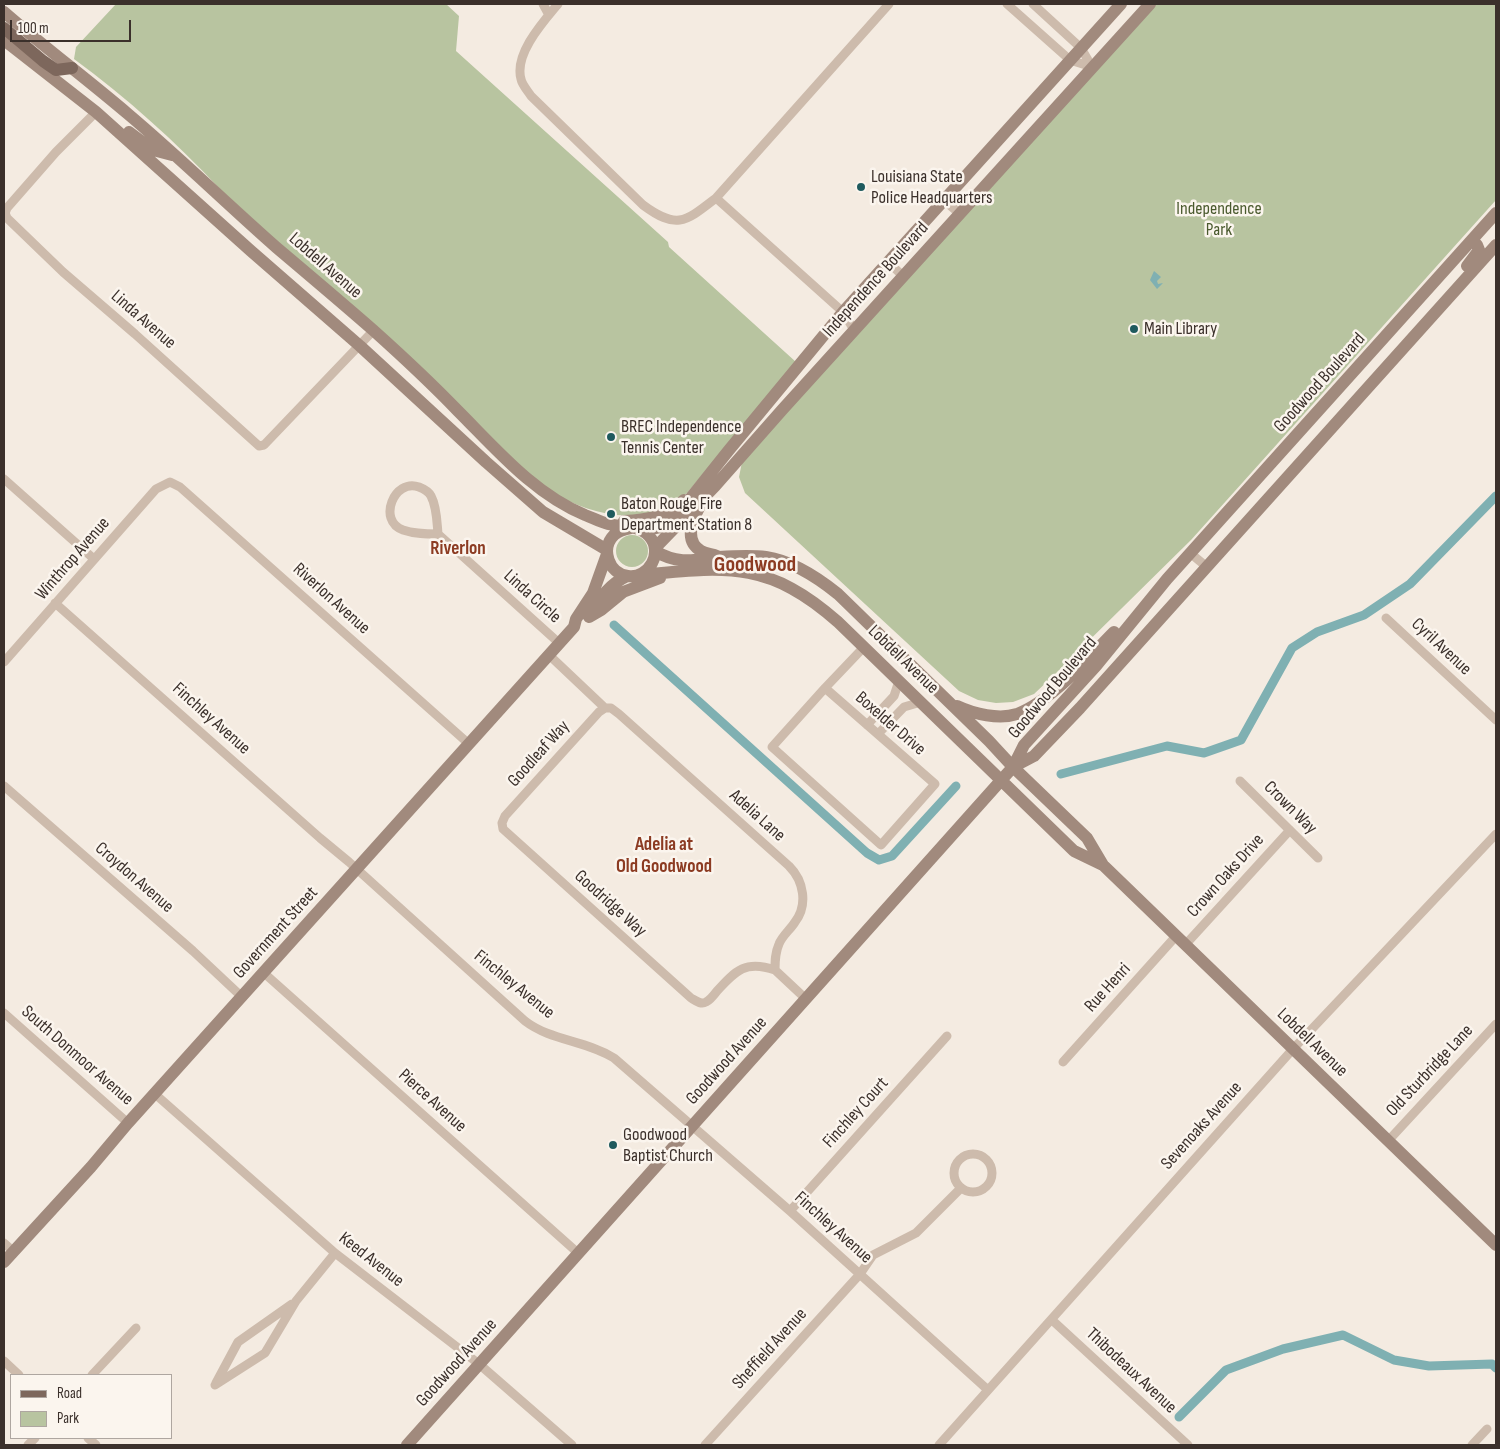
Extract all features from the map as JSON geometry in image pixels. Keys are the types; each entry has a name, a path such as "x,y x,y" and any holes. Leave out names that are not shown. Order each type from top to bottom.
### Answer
{"main road":[{"name":"Independence Boulevard","path":"700,486 843,312 1121,4"},
{"name":"Independence Boulevard","path":"703,499 1150,4"},
{"name":"Lobdell Avenue","path":"4,12 129,115 373,331 539,489 574,511 608,524 637,529"},
{"path":"4,28 56,70 72,68"},
{"name":"Lobdell Avenue","path":"4,40 96,112 360,346 543,512 607,552"},
{"path":"96,112 100,108 106,111 136,138 153,150 175,156"},
{"name":"Goodwood Boulevard","path":"1013,768 1024,746 1096,666 1167,579 1496,213"},
{"path":"1415,335 1426,313 1479,250 1472,240"},
{"name":"Goodwood Boulevard","path":"1013,768 1034,756 1080,708 1496,245"},
{"path":"1328,431 1349,398 1348,391 1342,385"},
{"path":"608,524 616,521 646,519 663,514 680,504 700,486"},
{"path":"637,529 652,539 655,556 648,569 632,576 620,574 610,565 607,552 610,540 614,535 619,531 661,526 672,520 700,486"},
{"path":"655,549 703,499"},
{"path":"703,499 692,520 690,532 702,552 720,557"},
{"path":"592,542 600,560 601,573"},
{"name":"Lobdell Avenue","path":"655,549 661,554 680,561 720,557 766,557 810,573 825,584 852,607 989,740 1013,768 1087,838 1103,865 1496,1245"},
{"name":"Government Street","path":"574,627 576,619 593,593 607,552"},
{"path":"761,575 766,557"},
{"name":"Lobdell Avenue","path":"632,576 718,569 731,570 777,580 810,598 838,622 1074,851 1103,865"},
{"path":"589,617 624,592 664,577 671,572"},
{"name":"Government Street","path":"4,1262 9,1247 91,1167 128,1123 559,643 574,627 582,624 589,617 605,592 617,581 632,576"},
{"path":"949,702 970,712 993,716 1016,714 1044,700 1167,579"},
{"path":"838,622 852,607"},
{"path":"1080,708 1079,693 1096,666"},
{"name":"Goodwood Avenue","path":"406,1445 1013,768"}],"street":[{"path":"543,4 549,15"},
{"path":"558,4 531,38 521,60 521,79 531,96 643,205 658,216 678,221 694,215 716,198 889,4"},
{"path":"1007,4 1070,60 1092,67"},
{"path":"1032,4 1081,48 1092,67"},
{"path":"5,213 7,208 56,152 96,112"},
{"path":"716,198 843,312 854,330"},
{"path":"944,200 960,214"},
{"name":"Linda Avenue","path":"5,213 7,218 63,272 259,446 264,445 360,346"},
{"path":"888,262 903,276"},
{"path":"360,346 373,331"},
{"path":"4,479 94,559"},
{"name":"Winthrop Avenue","path":"6,655 156,489 170,482"},
{"name":"Riverlon Avenue","path":"170,482 187,494 469,744"},
{"path":"415,486 431,495 438,534 401,530 394,524 389,510 392,500 405,487 415,486"},
{"name":"Linda Circle","path":"438,534 559,643"},
{"path":"1190,553 1206,567"},
{"name":"Finchley Avenue","path":"55,603 533,1027 548,1034 596,1048 614,1058 790,1211 988,1390"},
{"name":"Cyril Avenue","path":"1386,618 1496,720"},
{"path":"825,688 864,647"},
{"name":"Adelia Lane","path":"549,655 605,708 611,708 619,714 797,875 801,885 802,905 796,922 779,942 775,956 776,970"},
{"path":"867,725 894,696 899,681"},
{"name":"Boxelder Drive","path":"825,688 867,725 935,784 881,845 772,747 825,688"},
{"path":"878,734 904,707 921,702"},
{"name":"Goodleaf Way","path":"502,826 505,816 599,712 605,708"},
{"name":"Crown Way","path":"1240,781 1318,858"},
{"name":"Croydon Avenue","path":"4,786 193,951 242,997"},
{"name":"Goodridge Way","path":"502,826 514,839 689,996 700,1003 708,1001 731,976 741,969 759,967 776,970"},
{"name":"Crown Oaks Drive","path":"1182,940 1290,830"},
{"name":"Sevenoaks Avenue","path":"939,1445 1293,1049 1496,834"},
{"name":"Rue Henri","path":"1064,1062 1182,940"},
{"path":"776,970 806,999"},
{"name":"Pierce Avenue","path":"264,973 578,1253"},
{"name":"South Donmoor Avenue","path":"4,1013 128,1123"},
{"name":"Old Sturbridge Lane","path":"1388,1141 1496,1024"},
{"name":"Finchley Court","path":"790,1211 947,1036"},
{"name":"Keed Avenue","path":"155,1094 335,1253 479,1364 572,1445"},
{"path":"970,1154 978,1154 986,1158 991,1164 993,1173 991,1181 985,1188 977,1192 969,1192 961,1188 956,1181 954,1172 956,1164 962,1157 970,1154"},
{"name":"Sheffield Avenue","path":"705,1445 860,1274 873,1255 916,1233 961,1188"},
{"path":"296,1301 238,1342 215,1385 265,1352 296,1301 335,1253"},
{"name":"Thibodeaux Avenue","path":"1052,1320 1188,1445"},
{"path":"93,1374 136,1328"},
{"path":"4,1361 18,1374"},
{"path":"1472,1445 1487,1430"}],"green space":[{"path":"116,4 446,4 459,16 456,51 668,242 669,247 796,362 687,493 665,509 635,515 610,514 585,508 549,492 220,189 150,121 74,59 76,47"},
{"name":"Independence Park","path":"1151,4 1496,4 1496,200 1191,540 1052,677 1034,694 1013,702 996,703 978,700 959,691 745,493 739,477 742,462"},
{"path":"632,535 643,540 648,551 643,562 632,567 621,562 616,551 621,540"}],"water":[{"path":"1154,271 1161,277 1157,281 1158,284 1163,283 1157,289 1150,280"}],"waterway":[{"path":"1061,774 1167,746 1204,753 1241,740 1292,648 1317,632 1364,615 1410,584 1496,496"},
{"path":"614,625 867,853 879,860 892,856 956,786"},
{"path":"1179,1417 1226,1370 1283,1349 1343,1335 1394,1360 1429,1366 1492,1364 1496,1368"}],"place":[{"name":"Louisiana State Police Headquarters","path":"861,187"},
{"name":"Main Library","path":"1134,329"},
{"name":"BREC Independence Tennis Center","path":"611,437"},
{"name":"Baton Rouge Fire Department Station 8","path":"611,514"},
{"name":"Goodwood Baptist Church","path":"613,1145"}],"district":[{"name":"Riverlon","path":"458,549"},
{"name":"Goodwood","path":"755,565"},
{"name":"Adelia at Old Goodwood","path":"664,856"}]}
